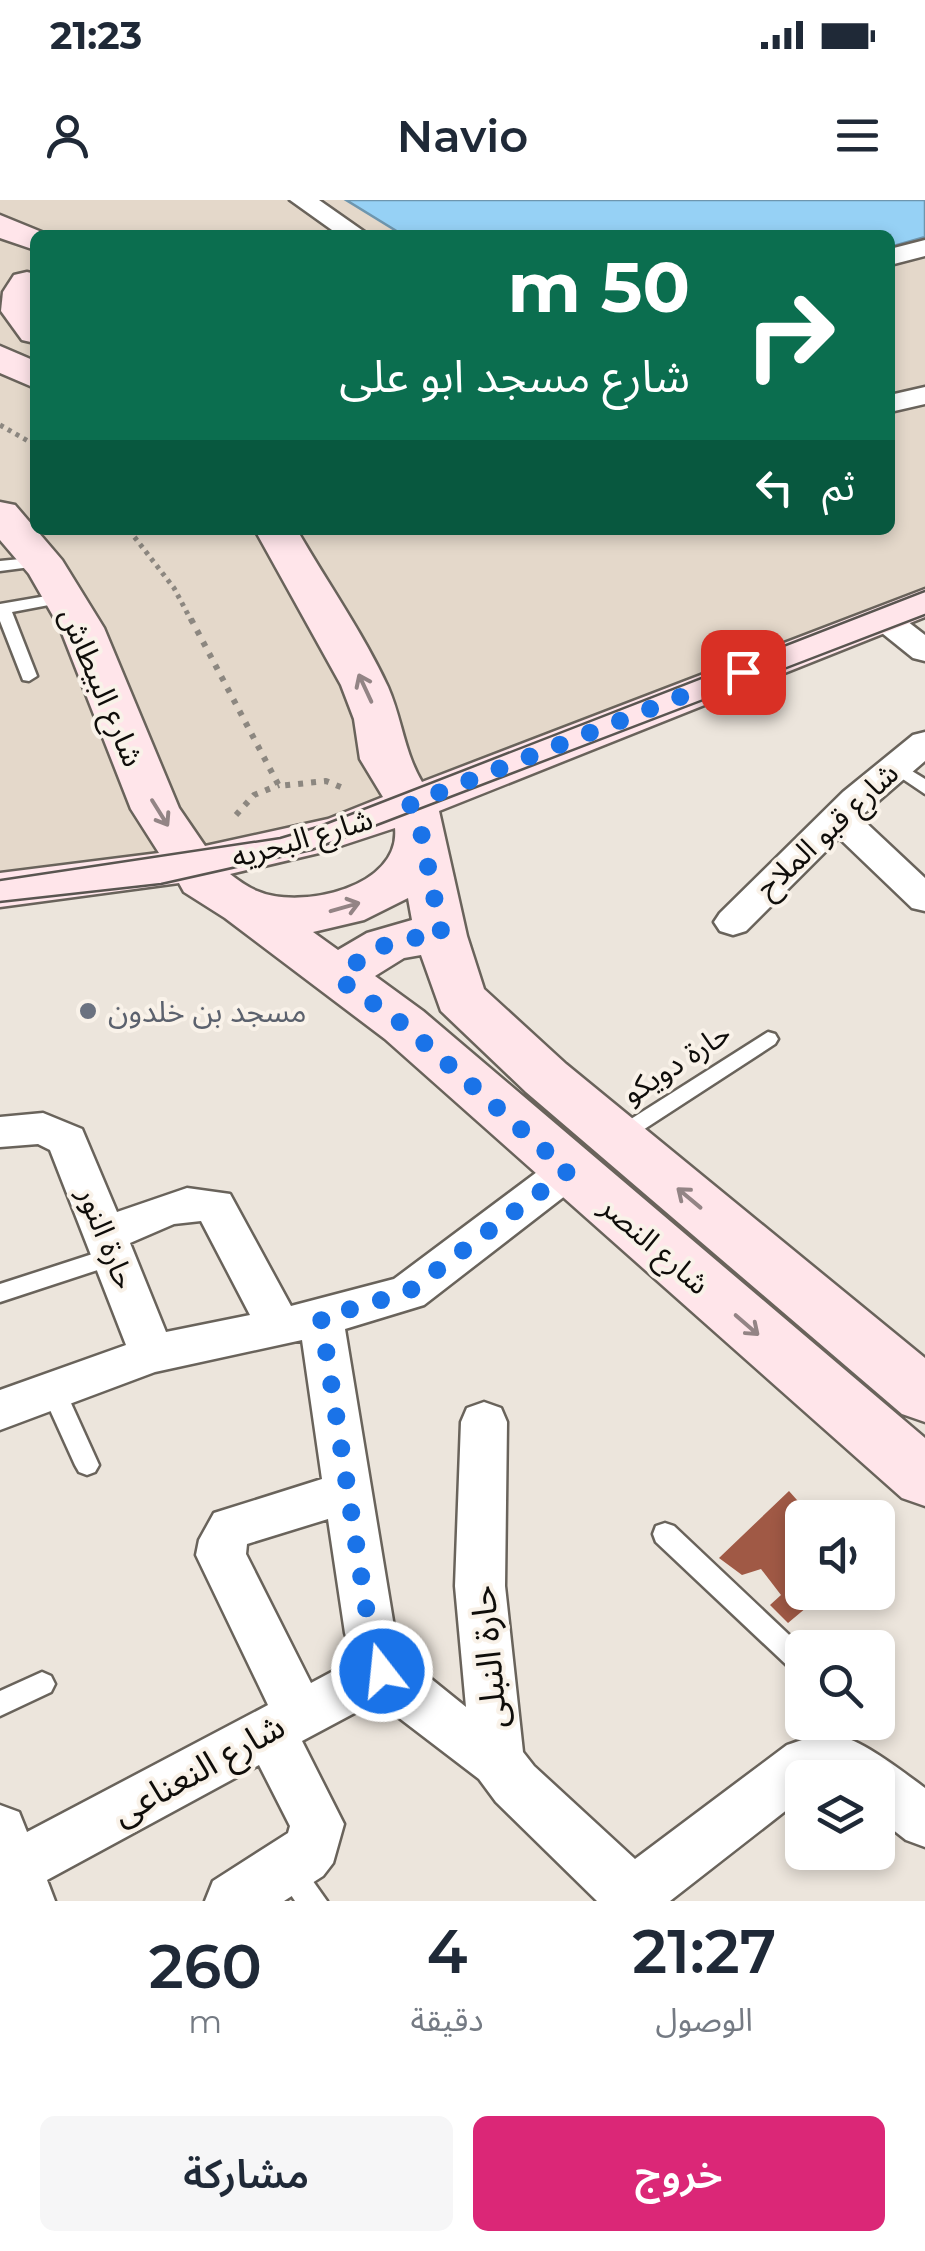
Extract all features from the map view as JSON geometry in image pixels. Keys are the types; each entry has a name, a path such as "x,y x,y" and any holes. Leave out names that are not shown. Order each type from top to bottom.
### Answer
{"main road":[{"path":"0,225 30,238"},
{"path":"21,285 19,311 30,325"},
{"path":"0,357 30,374"},
{"name":"شارع البيطاش","path":"0,514 35,576 82,628 155,809 194,868 223,897 242,905"},
{"path":"242,905 293,914 346,908 377,896 401,878 416,856 408,806 384,760 364,685 279,535"},
{"name":"شارع البحريه","path":"0,890 194,868 288,848 408,806 925,602"},
{"name":"شارع النصر","path":"408,806 460,998 617,1137 925,1395"},
{"name":"شارع النصر","path":"242,905 404,1025 925,1478"},
{"path":"340,980 357,960 380,945 410,937 442,936"}],"street":[{"path":"302,200 348,230"},
{"path":"895,256 925,248"},
{"path":"895,385 925,376"},
{"path":"895,403 925,394"},
{"path":"883,618 925,650"},
{"name":"شارع قبو الملاح","path":"733,922 894,765 925,742"},
{"path":"839,817 925,899"},
{"name":"حارة النور","path":"0,1132 52,1130 68,1140 152,1354"},
{"path":"0,1410 152,1354 300,1322 408,1292 568,1171"},
{"path":"110,1246 184,1204 215,1206 300,1322 349,1492 370,1633 382,1671 404,1692 498,1761"},
{"name":"حارة النبلى","path":"484,1422 480,1586 498,1761 515,1784 629,1898"},
{"path":"233,1901 300,1884 317,1824 284,1722 221,1555 223,1540 231,1528 349,1492"},
{"name":"شارع النعناعى","path":"13,1867 382,1671"},
{"path":"629,1898 785,1778"}],"lane":[{"path":"28,676 1,608 35,576"},
{"path":"894,765 925,788"},
{"name":"حارة دويكو","path":"617,1137 768,1039"},
{"path":"0,1293 110,1246"},
{"path":"53,1390 87,1464"},
{"path":"665,1534 785,1647"},
{"path":"0,1704 42,1684"},
{"path":"808,1760 828,1740"}],"path":[{"path":"0,425 30,442"},
{"path":"133,535 174,588 279,786 326,781 352,793 408,806"}],"shaded area":[{"path":"0,200 346,200 395,230 30,230 30,535 895,535 895,246 925,237 925,612 353,834 0,896"}],"water":[{"path":"346,200 925,200 925,237 895,246 895,230 395,230"}],"building":[{"path":"789,1491 797,1500 785,1500 785,1610 804,1610 788,1623 770,1605 781,1595 761,1569 742,1575 719,1558"}],"tram line":[{"path":"0,880 280,838 320,826 925,591"},
{"path":"0,902 161,884 312,850 925,615"}],"place":[{"name":"مسجد بن خلدون","path":"88,1011"}],"route":[{"path":"382,1671 370,1633 321,1318 408,1292 568,1171 404,1025 340,980 357,960 380,945 410,937 442,936 419,822 410,804 743,672"}]}
